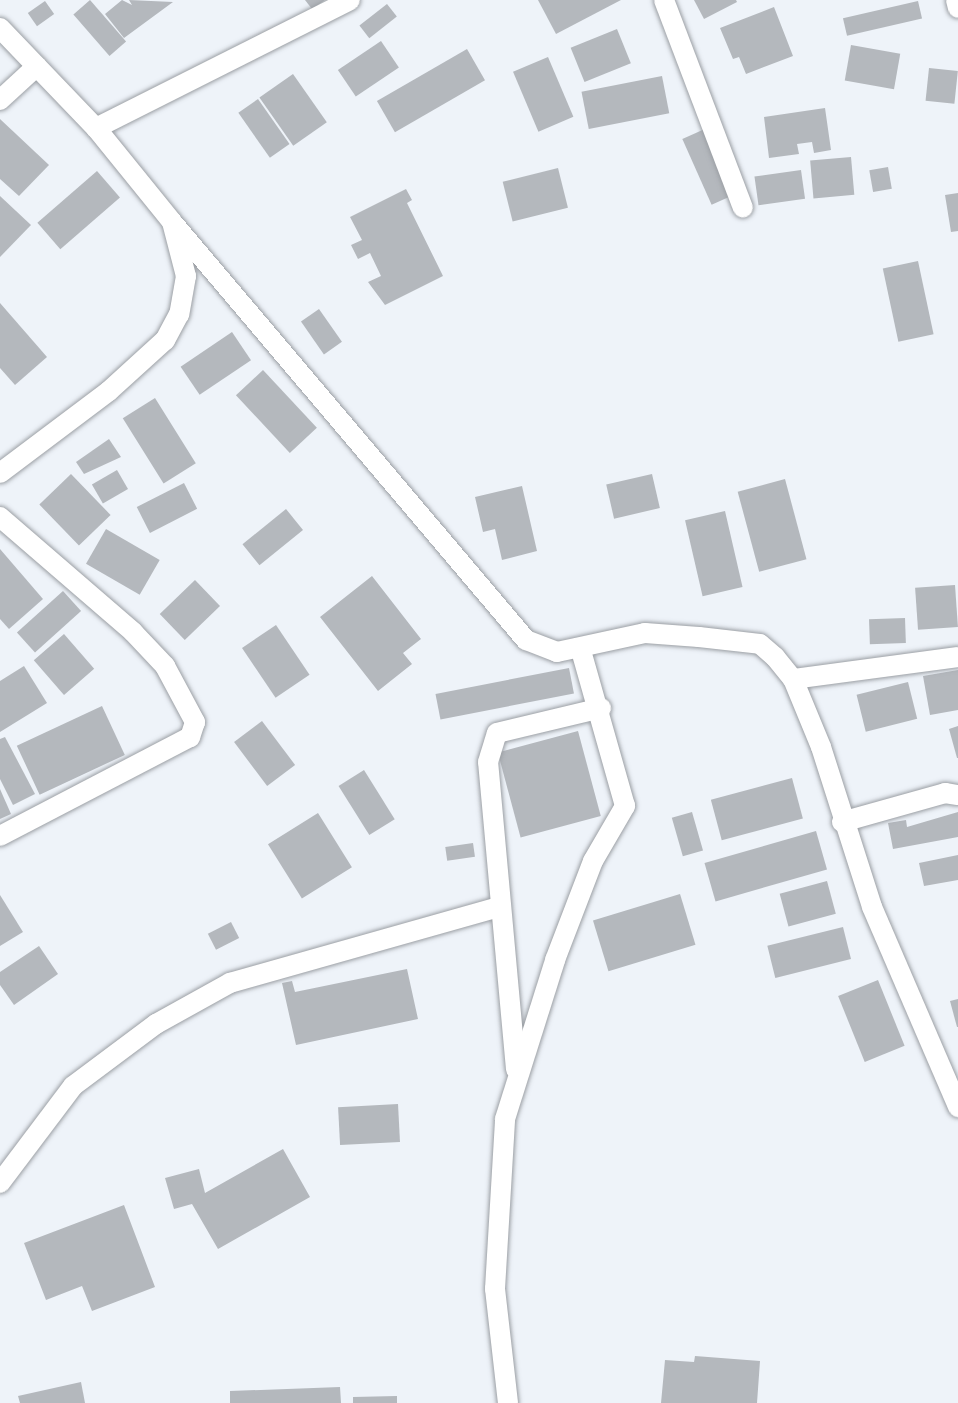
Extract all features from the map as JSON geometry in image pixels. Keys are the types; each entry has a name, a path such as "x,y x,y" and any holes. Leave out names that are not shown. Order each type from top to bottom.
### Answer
{"street":[{"path":"96,128 350,0"},
{"path":"663,0 743,208"},
{"path":"957,0 958,8"},
{"path":"0,28 96,128 171,222 526,640 556,652 581,650 645,633 760,644 794,679 821,747 842,822 958,1107"},
{"path":"0,100 37,66"},
{"path":"0,473 109,392 165,340 179,314 186,276 171,222"},
{"path":"0,517 133,632 165,666 195,722 190,737 0,837"},
{"path":"508,1403 495,1289 505,1119 516,1077 593,861 625,806 601,708 581,650"},
{"path":"794,679 958,657"},
{"path":"516,1077 488,787 497,733 601,708"},
{"path":"842,822 945,793 958,795"},
{"path":"0,1183 74,1086 156,1024 230,983 498,907"}],"building":[{"path":"90,0 126,42 109,56 73,14"},
{"path":"122,0 132,5 129,0 173,2 124,38 105,14"},
{"path":"305,0 325,0 312,9"},
{"path":"538,0 621,0 556,34"},
{"path":"694,0 736,0 737,2 704,19"},
{"path":"45,1 54,14 37,26 28,13"},
{"path":"918,1 922,19 847,36 843,18"},
{"path":"387,4 397,17 369,38 359,26"},
{"path":"774,7 793,56 746,74 739,57 733,59 720,28"},
{"path":"617,29 631,63 585,82 571,48"},
{"path":"381,41 399,68 356,97 338,70"},
{"path":"851,45 900,54 894,89 845,80"},
{"path":"467,49 485,80 395,132 377,101"},
{"path":"548,57 573,117 538,132 513,72"},
{"path":"929,68 958,71 954,104 926,101"},
{"path":"293,74 327,122 293,146 259,98"},
{"path":"662,76 669,113 589,129 582,92"},
{"path":"258,99 290,144 270,158 238,113"},
{"path":"825,108 831,150 814,153 812,142 797,144 799,154 769,158 764,117"},
{"path":"0,119 49,165 19,196 0,179"},
{"path":"707,128 736,194 712,205 682,139"},
{"path":"851,157 854,195 813,198 810,161"},
{"path":"888,167 892,189 873,192 869,170"},
{"path":"558,168 568,208 513,222 503,182"},
{"path":"801,170 805,199 758,205 754,177"},
{"path":"97,171 120,197 60,249 37,223"},
{"path":"406,189 412,200 407,203 443,276 385,305 368,282 381,276 370,253 358,259 351,245 362,240 350,217"},
{"path":"958,193 958,231 951,232 945,195"},
{"path":"0,196 31,225 0,257"},
{"path":"918,261 934,334 898,342 883,268"},
{"path":"0,303 47,357 15,385 0,368"},
{"path":"319,309 342,342 324,354 301,322"},
{"path":"232,332 251,360 200,395 181,367"},
{"path":"263,370 317,428 290,453 236,395"},
{"path":"155,398 196,463 164,483 123,418"},
{"path":"109,439 121,457 84,474 76,462"},
{"path":"117,470 128,489 103,504 92,484"},
{"path":"71,474 111,515 79,546 39,505"},
{"path":"652,474 660,508 614,519 606,485"},
{"path":"785,479 806,559 759,572 738,492"},
{"path":"184,483 197,509 150,533 137,507"},
{"path":"522,486 537,551 502,560 495,529 483,532 475,497"},
{"path":"286,509 303,530 259,565 242,544"},
{"path":"725,511 743,587 703,596 685,520"},
{"path":"106,529 160,560 140,595 86,564"},
{"path":"0,549 43,599 9,629 0,619"},
{"path":"372,576 421,639 403,653 412,664 378,691 320,617"},
{"path":"195,580 220,606 185,640 160,614"},
{"path":"955,585 958,627 918,630 915,588"},
{"path":"63,591 81,611 35,653 17,632"},
{"path":"905,618 906,643 870,644 869,619"},
{"path":"276,625 310,675 276,698 242,648"},
{"path":"64,634 94,669 64,695 34,660"},
{"path":"24,666 47,703 0,732 0,681"},
{"path":"569,668 574,694 440,719 435,694"},
{"path":"958,670 958,710 930,715 923,676"},
{"path":"908,682 917,719 866,732 857,695"},
{"path":"102,706 125,755 40,795 17,746"},
{"path":"262,721 295,765 267,786 234,742"},
{"path":"958,726 958,758 957,758 949,729"},
{"path":"578,731 601,816 521,837 498,752"},
{"path":"5,737 35,794 13,805 0,779 0,739"},
{"path":"364,770 395,819 369,835 339,786"},
{"path":"792,778 803,819 722,840 711,800"},
{"path":"0,789 11,814 0,819"},
{"path":"692,812 703,850 683,856 672,818"},
{"path":"958,812 958,837 893,849 888,823 906,820 907,827"},
{"path":"318,813 352,867 302,899 268,844"},
{"path":"816,831 827,869 716,901 704,863"},
{"path":"473,843 475,857 447,861 445,847"},
{"path":"958,855 958,880 924,886 919,863"},
{"path":"827,881 836,914 788,927 780,894"},
{"path":"680,894 695,945 608,971 593,921"},
{"path":"0,895 23,932 0,946"},
{"path":"231,922 239,938 216,950 208,934"},
{"path":"843,927 851,959 775,978 767,946"},
{"path":"39,946 58,974 14,1005 0,985 0,972"},
{"path":"407,969 418,1019 296,1045 282,983 292,981 295,992"},
{"path":"878,980 905,1046 865,1062 838,996"},
{"path":"958,999 958,1027 957,1027 950,1001"},
{"path":"398,1104 400,1142 340,1145 338,1107"},
{"path":"283,1149 310,1197 218,1249 192,1204 174,1209 165,1178 199,1169 205,1193"},
{"path":"124,1205 155,1287 92,1311 82,1286 46,1300 24,1243"},
{"path":"695,1356 760,1361 757,1403 661,1403 665,1360 694,1362"},
{"path":"81,1382 85,1403 20,1403 18,1396"},
{"path":"340,1387 341,1403 230,1403 230,1391"},
{"path":"397,1396 397,1403 353,1403 353,1397"}]}
